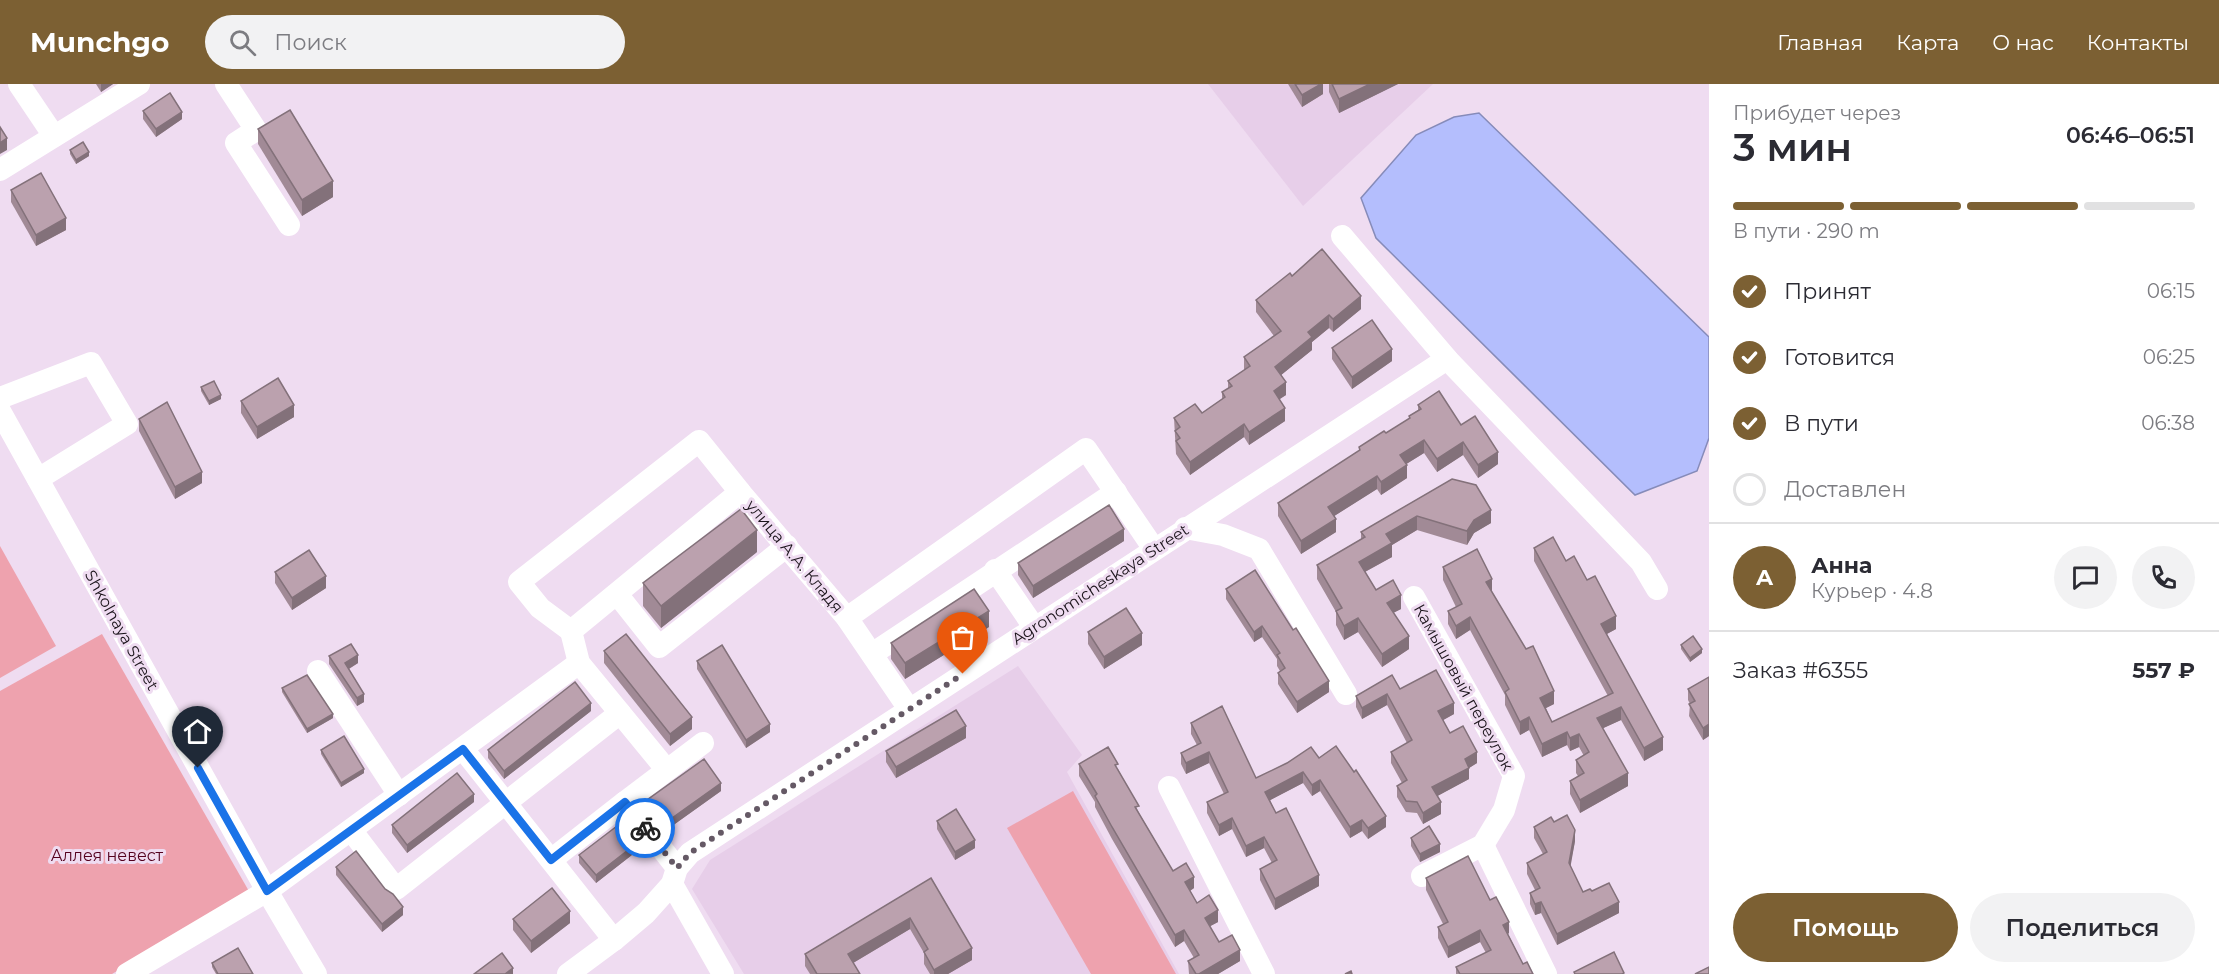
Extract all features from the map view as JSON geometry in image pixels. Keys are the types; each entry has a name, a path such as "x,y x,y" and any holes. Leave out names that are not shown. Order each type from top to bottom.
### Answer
{"street":[{"path":"19,84 54,136"},
{"path":"0,170 139,84"},
{"path":"226,84 256,130 236,143 289,225"},
{"path":"1342,236 1447,359 1641,562 1658,589"},
{"name":"Agronomicheskaya Street","path":"568,974 646,913 690,853 1447,359"},
{"path":"0,398 92,363 127,424 38,479"},
{"name":"Shkolnaya Street","path":"0,411 267,891 316,974"},
{"path":"666,770 579,663 572,631 540,608 519,582 699,441 740,492"},
{"path":"847,618 1086,449 1154,549"},
{"name":"улица А.А. Кладя","path":"572,631 740,492 847,618 909,709"},
{"path":"872,654 995,570 1116,492"},
{"path":"1185,528 1222,535 1259,549 1346,694"},
{"path":"617,594 659,647 786,546"},
{"path":"995,570 1034,627"},
{"name":"Камышовый переулок","path":"1414,597 1514,776 1504,810 1483,846"},
{"path":"127,974 267,891 579,663"},
{"path":"318,671 399,795"},
{"path":"351,830 396,889 621,713"},
{"path":"551,860 703,743"},
{"path":"463,749 614,940"},
{"path":"1169,788 1264,974"},
{"path":"625,802 674,876 723,974"},
{"path":"1422,876 1483,846 1546,974"}],"shaded area":[{"path":"1208,84 1433,84 1303,206"},
{"path":"1018,666 1082,755 1067,772 1179,974 744,974 692,889 710,860"}],"green space":[{"path":"0,546 56,646 0,678"},
{"name":"Аллея невест","path":"102,634 250,893 112,974 0,974 0,691"},
{"path":"1073,791 1176,974 1091,974 1007,828"}],"water":[{"path":"1479,113 1709,337 1709,438 1697,471 1635,495 1376,238 1361,198 1416,135 1454,117"}],"building":[{"path":"1295,84 1321,84 1302,95"},
{"path":"1332,84 1370,84 1339,99"},
{"path":"170,93 182,112 156,129 143,111"},
{"path":"290,110 333,181 302,200 258,129"},
{"path":"0,127 7,138 0,143"},
{"path":"83,142 89,152 76,160 70,150"},
{"path":"41,173 66,218 36,235 11,190"},
{"path":"1322,249 1361,296 1333,319 1329,315 1308,332 1312,337 1275,367 1286,382 1274,391 1285,408 1249,432 1244,424 1190,462 1176,441 1180,438 1175,431 1180,427 1174,418 1195,404 1202,413 1225,397 1222,392 1232,386 1228,381 1250,366 1244,357 1281,331 1256,300 1290,273 1292,276"},
{"path":"1372,320 1392,349 1352,377 1332,348"},
{"path":"278,378 294,405 257,427 241,401"},
{"path":"214,381 221,395 209,401 201,387"},
{"path":"1439,391 1461,425 1475,416 1498,452 1478,465 1463,442 1437,459 1424,440 1400,455 1407,465 1381,482 1377,476 1328,507 1336,519 1301,541 1278,503 1360,450 1359,447 1410,418 1409,416 1421,409 1418,405"},
{"path":"167,402 202,472 175,487 139,419"},
{"path":"1452,479 1476,485 1491,510 1474,520 1467,531 1417,516 1386,534 1392,543 1359,562 1376,590 1393,580 1401,595 1387,603 1409,636 1382,654 1358,618 1344,626 1336,611 1342,608 1317,565 1365,537 1361,532"},
{"path":"1109,505 1124,529 1033,586 1018,563"},
{"path":"741,509 757,530 661,606 643,583"},
{"path":"1553,537 1566,561 1574,556 1587,580 1595,576 1616,616 1601,624 1663,737 1644,748 1621,707 1597,718 1628,773 1580,800 1570,781 1584,773 1576,760 1589,752 1579,734 1570,738 1567,732 1542,744 1529,717 1520,722 1505,692 1509,689 1470,617 1456,626 1448,611 1462,604 1443,567 1477,549 1492,579 1486,582 1526,649 1533,646 1554,691 1540,698 1552,722 1613,693 1534,548"},
{"path":"309,550 326,576 292,598 275,572"},
{"path":"1255,570 1293,630 1296,628 1329,681 1297,702 1278,673 1285,668 1277,655 1280,653 1262,626 1254,632 1226,589"},
{"path":"974,589 989,611 905,663 891,643"},
{"path":"1126,608 1142,633 1104,657 1088,632"},
{"path":"626,634 692,717 670,734 604,651"},
{"path":"1693,636 1702,649 1690,658 1681,645"},
{"path":"351,644 358,655 345,663 364,694 357,698 329,656"},
{"path":"722,645 770,724 746,740 697,661"},
{"path":"1436,670 1454,703 1438,711 1450,733 1463,726 1477,752 1465,759 1469,768 1432,787 1441,802 1423,813 1417,802 1406,801 1397,786 1407,780 1391,752 1412,740 1387,694 1362,708 1356,696 1392,675 1400,689"},
{"path":"307,675 333,714 307,729 282,688"},
{"path":"1709,677 1709,724 1703,728 1689,704 1695,701 1688,689"},
{"path":"575,682 591,703 504,771 488,750"},
{"path":"1222,706 1256,778 1287,763 1311,747 1319,758 1336,746 1354,772 1356,770 1386,816 1368,828 1362,820 1350,827 1320,780 1312,785 1303,772 1265,792 1276,813 1286,808 1319,875 1275,899 1260,869 1277,860 1264,837 1246,846 1232,818 1219,825 1207,802 1228,792 1209,752 1186,763 1181,753 1201,743 1191,723"},
{"path":"956,710 966,726 896,767 886,751"},
{"path":"344,736 364,769 341,783 321,750"},
{"path":"1108,747 1118,764 1115,765 1139,806 1135,807 1173,871 1186,863 1194,877 1185,882 1197,903 1209,895 1218,910 1205,918 1219,942 1232,935 1240,950 1199,974 1196,974 1188,961 1199,955 1184,930 1175,935 1112,827 1095,796 1097,794 1079,764"},
{"path":"704,759 721,783 665,823 647,800"},
{"path":"457,773 474,794 407,845 392,825"},
{"path":"956,809 975,840 955,852 937,821"},
{"path":"1567,815 1575,830 1569,863 1583,892 1590,889 1592,891 1609,883 1619,902 1557,934 1541,902 1535,904 1530,893 1540,888 1527,863 1547,852 1534,827 1551,817 1554,822"},
{"path":"621,823 637,843 596,875 579,855"},
{"path":"1429,826 1440,844 1420,854 1411,838"},
{"path":"356,851 385,889 393,894 403,907 382,924 336,867"},
{"path":"1468,856 1490,900 1496,897 1509,922 1503,925 1523,964 1527,962 1533,974 1460,974 1456,967 1491,950 1480,930 1448,947 1438,927 1448,922 1426,878"},
{"path":"931,878 972,948 934,970 924,952 928,949 910,918 848,954 860,974 817,974 805,954"},
{"path":"552,888 570,911 531,941 513,919"},
{"path":"238,948 253,974 218,974 212,963"},
{"path":"1614,952 1624,973 1575,974 1574,972"},
{"path":"502,953 513,968 505,974 474,974"},
{"path":"1709,967 1709,974 1695,974"}],"way so far":[{"path":"645,828 677,868 690,853 963,674"}],"route":[{"path":"198,768 267,891 463,749 551,860 625,802 645,828"}]}
